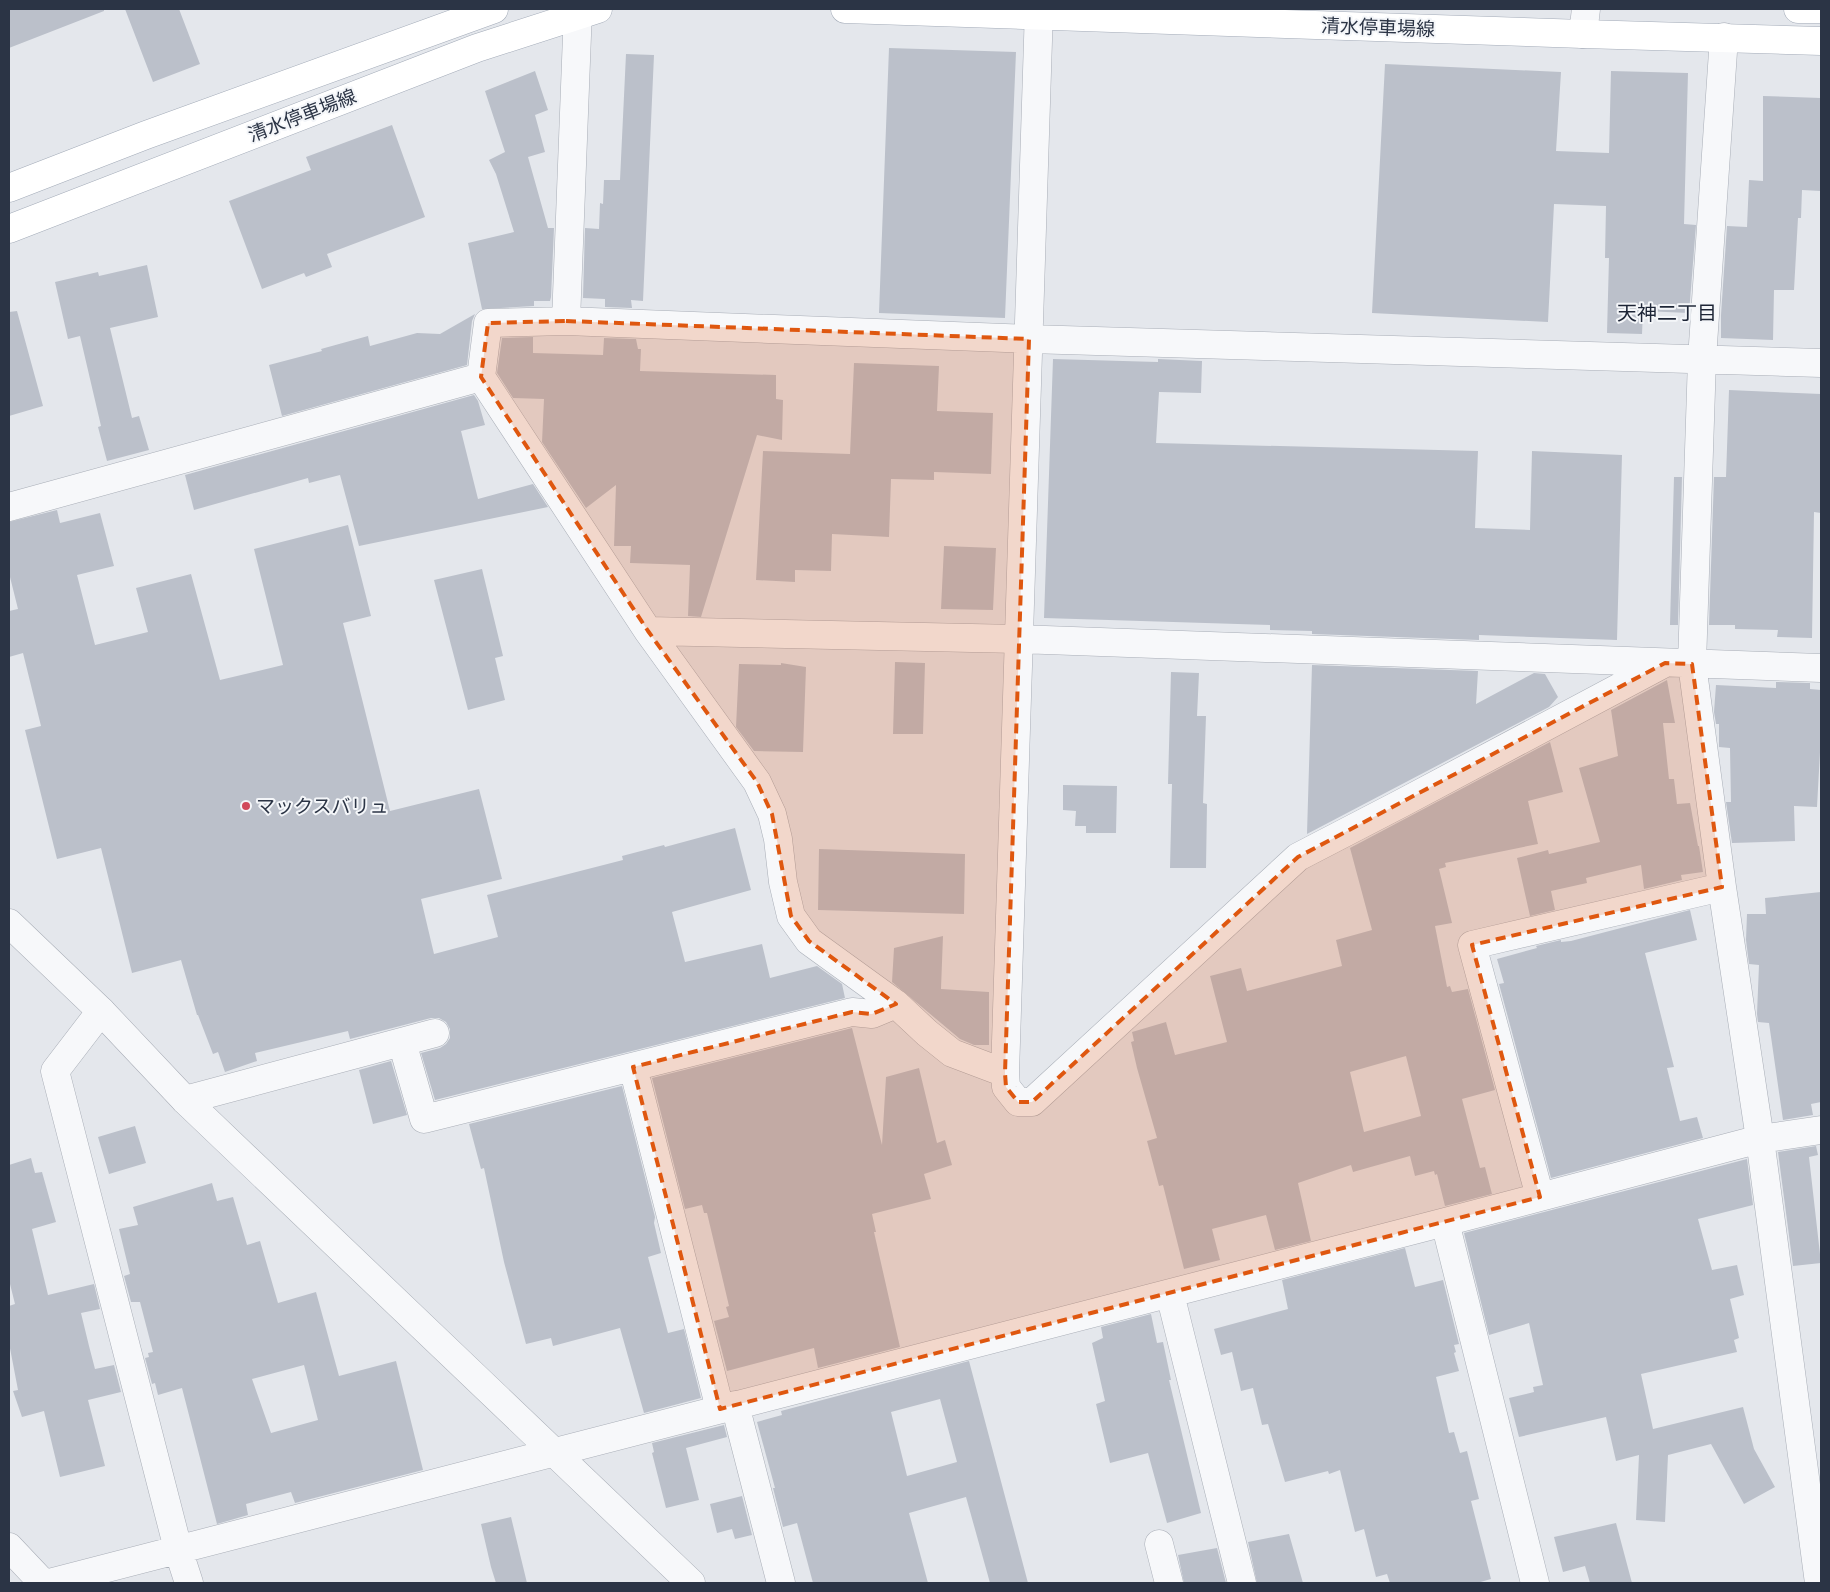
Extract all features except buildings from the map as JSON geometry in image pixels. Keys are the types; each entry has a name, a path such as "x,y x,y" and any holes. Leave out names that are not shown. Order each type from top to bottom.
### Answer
{"main road":[{"name":"清水停車場線","path":"9,188 464,14 494,9"},
{"name":"清水停車場線","path":"845,9 1585,22 1724,37 1821,41"},
{"path":"1798,9 1821,10"},
{"name":"清水停車場線","path":"9,229 477,48 585,11"}],"street":[{"path":"566,321 585,11"},
{"path":"1038,12 1005,1073 1006,1087 1018,1102 1032,1102 1298,856 1665,663"},
{"path":"464,14 477,48"},
{"path":"1724,37 1702,360 1692,664 1722,887 1760,1139 1819,1583"},
{"path":"1005,1073 952,1053 896,1004 809,941 792,916 783,882 778,839 772,814 757,782 648,631 481,377 488,324 566,321 1029,339 1821,363"},
{"path":"9,507 481,377"},
{"path":"648,631 1018,639 1821,668"},
{"path":"1540,1197 1472,945 1722,887"},
{"path":"9,923 101,1011 185,1100 691,1583"},
{"path":"402,1042 424,1119 852,1012 872,1014 896,1004"},
{"path":"101,1011 55,1071 178,1549 189,1583"},
{"path":"185,1100 435,1033"},
{"path":"633,1067 728,1407 780,1583"},
{"path":"49,1583 1170,1294 1760,1139 1821,1130"},
{"path":"1445,1222 1535,1583"},
{"path":"1170,1294 1242,1583"},
{"path":"1159,1544 1169,1583"},
{"path":"9,1547 43,1583"}],"highlighted area":[{"path":"566,321 1029,339 1005,1073 1006,1087 1018,1102 1032,1102 1298,857 1665,663 1692,664 1722,887 1472,945 1540,1197 720,1409 633,1067 852,1012 872,1014 896,1004 809,941 791,916 772,814 757,782 648,631 481,377 488,323"}],"place":[{"name":"マックスバリュ","path":"246,806"}],"district":[{"name":"天神二丁目","path":"1667,313"}]}
